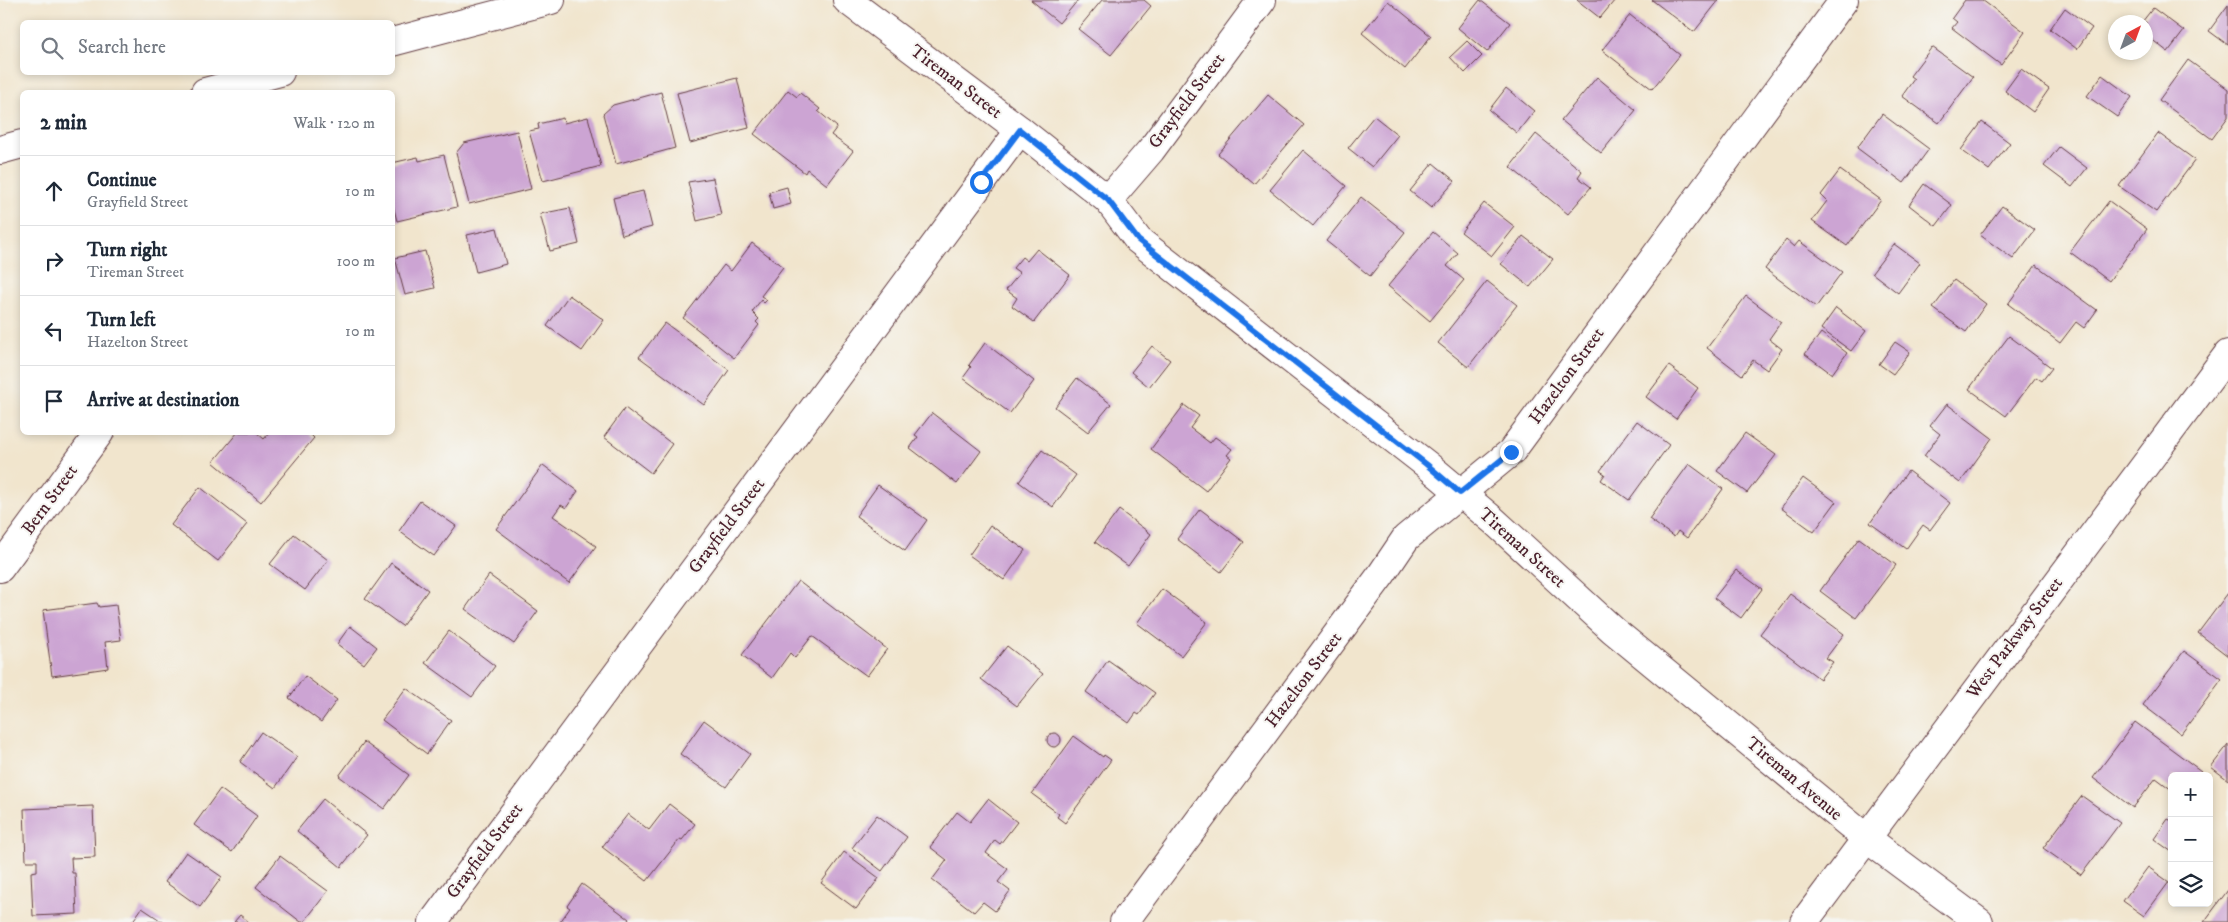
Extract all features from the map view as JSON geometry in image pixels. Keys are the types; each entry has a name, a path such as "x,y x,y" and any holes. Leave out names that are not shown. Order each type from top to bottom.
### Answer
{"street":[{"path":"395,41 551,0"},
{"name":"Tireman Street","path":"847,0 1020,130 1108,200 1138,240 1426,464 1613,630"},
{"name":"Grayfield Street","path":"1108,200 1151,150 1262,0"},
{"name":"Hazelton Street","path":"1124,922 1381,575 1406,538 1511,452 1844,0"},
{"path":"212,90 269,75"},
{"name":"Grayfield Street","path":"433,922 1020,130"},
{"path":"0,150 20,145"},
{"name":"West Parkway Street","path":"1804,922 2228,354"},
{"name":"Bern Street","path":"0,568 98,435"},
{"name":"Tireman Avenue","path":"1613,630 1866,838 1979,922"}],"building":[{"path":"1031,0 1078,0 1059,23"},
{"path":"1102,0 1144,0 1151,6 1111,55 1078,29"},
{"path":"1480,0 1510,23 1487,52 1458,28"},
{"path":"1577,0 1615,0 1600,18"},
{"path":"1652,0 1719,0 1694,32"},
{"path":"1965,0 1982,0 2025,32 2001,65 1952,28 1957,22 1952,18"},
{"path":"1388,1 1431,36 1405,69 1362,33"},
{"path":"2228,5 2228,45 2209,31"},
{"path":"2065,8 2092,28 2077,49 2050,29"},
{"path":"2153,8 2184,31 2168,52 2153,40 2153,15 2148,15"},
{"path":"1630,15 1680,55 1652,89 1602,50"},
{"path":"1467,41 1482,56 1465,73 1450,57"},
{"path":"1932,47 1973,77 1939,123 1902,96 1914,79 1910,76"},
{"path":"2188,60 2228,89 2228,117 2212,139 2159,100"},
{"path":"2021,69 2049,89 2033,112 2005,91"},
{"path":"2102,75 2132,97 2117,117 2087,96"},
{"path":"1597,77 1636,110 1601,153 1561,120"},
{"path":"737,78 749,128 690,143 677,93"},
{"path":"1506,88 1534,111 1517,133 1489,110"},
{"path":"788,90 797,97 800,93 820,109 818,111 837,127 831,135 853,151 827,185 807,169 805,173 754,134"},
{"path":"661,92 675,148 616,164 603,114 613,105"},
{"path":"1268,95 1304,125 1254,184 1218,154"},
{"path":"1882,114 1929,149 1904,183 1857,148"},
{"path":"1374,116 1398,135 1372,167 1348,148"},
{"path":"588,117 601,166 543,181 529,131 539,129 538,124 563,118 564,123"},
{"path":"1982,122 2010,143 1989,170 1961,150"},
{"path":"517,131 531,189 469,204 456,153 464,143"},
{"path":"2158,133 2195,160 2156,212 2119,186"},
{"path":"1536,134 1582,171 1578,177 1591,187 1568,214 1510,167"},
{"path":"2059,147 2087,168 2072,187 2044,166"},
{"path":"1303,150 1346,186 1313,226 1270,190"},
{"path":"444,155 457,207 397,221 395,213 395,162 418,157 419,161"},
{"path":"1433,163 1455,181 1431,208 1410,191"},
{"path":"1840,170 1881,200 1847,246 1812,221 1827,201 1821,195"},
{"path":"713,178 721,215 697,221 688,182"},
{"path":"1924,184 1952,205 1936,226 1909,205"},
{"path":"787,187 791,204 773,209 769,192"},
{"path":"643,191 652,227 622,235 613,198"},
{"path":"1361,197 1405,232 1370,276 1326,241"},
{"path":"2109,201 2147,229 2109,281 2070,252"},
{"path":"1484,203 1515,227 1492,256 1461,232"},
{"path":"2002,206 2035,230 2013,259 1980,235"},
{"path":"570,208 579,244 550,251 540,214"},
{"path":"497,228 506,264 476,272 467,235"},
{"path":"1433,232 1458,253 1447,266 1464,280 1430,321 1388,286"},
{"path":"1523,236 1553,259 1530,287 1501,264"},
{"path":"1786,240 1794,247 1799,241 1842,272 1816,307 1765,269"},
{"path":"752,243 783,267 761,296 767,300 764,303 761,300 752,312 759,319 756,322 759,325 734,358 683,318 724,265 731,271"},
{"path":"1894,244 1920,263 1898,293 1872,273"},
{"path":"1037,249 1070,275 1034,322 1012,306 1017,298 1006,290 1020,273 1013,268 1022,257 1027,261"},
{"path":"425,251 435,288 405,295 395,258"},
{"path":"2036,265 2097,310 2084,328 2076,322 2060,343 2008,304"},
{"path":"1954,280 1986,304 1966,332 1933,308"},
{"path":"1487,281 1517,305 1468,367 1438,343"},
{"path":"569,295 604,320 582,351 547,326"},
{"path":"1746,296 1781,322 1769,339 1782,349 1767,370 1753,360 1742,375 1707,348"},
{"path":"1836,308 1866,331 1851,351 1821,329"},
{"path":"665,323 729,370 704,405 639,357"},
{"path":"1821,333 1847,353 1832,374 1805,354"},
{"path":"2009,336 2052,368 2042,381 2036,377 2006,416 1969,389"},
{"path":"1895,342 1910,352 1893,374 1879,364"},
{"path":"985,343 1034,381 1010,413 963,378 971,367 969,365"},
{"path":"1152,346 1170,360 1149,387 1131,372"},
{"path":"1669,366 1698,388 1676,419 1646,397"},
{"path":"1077,378 1111,404 1088,432 1055,407"},
{"path":"1947,404 1992,438 1960,483 1924,456 1940,434 1930,426"},
{"path":"1184,405 1199,416 1190,428 1210,443 1215,437 1232,449 1227,455 1231,458 1206,491 1151,449"},
{"path":"625,408 672,444 651,473 604,437"},
{"path":"932,413 981,451 957,484 910,448 918,437 915,435"},
{"path":"1637,421 1669,445 1629,500 1601,480 1605,474 1600,471"},
{"path":"1745,433 1776,455 1747,493 1717,471"},
{"path":"236,435 259,435 264,439 267,435 311,435 314,438 261,502 213,462"},
{"path":"1042,450 1076,475 1053,507 1019,482"},
{"path":"1689,464 1723,489 1687,538 1678,531 1674,537 1649,519"},
{"path":"543,465 578,491 566,508 561,505 553,516 596,546 569,583 496,529"},
{"path":"1908,471 1950,503 1930,530 1923,525 1906,549 1870,523"},
{"path":"1803,478 1836,502 1814,532 1781,508"},
{"path":"878,485 927,520 905,551 856,516"},
{"path":"200,487 247,524 218,561 171,525"},
{"path":"420,501 456,526 434,556 399,531"},
{"path":"1200,509 1244,542 1221,572 1177,539"},
{"path":"1119,510 1151,534 1128,566 1095,542"},
{"path":"990,525 1025,550 1004,580 969,555"},
{"path":"294,534 328,560 305,590 270,564"},
{"path":"1859,538 1896,565 1856,618 1820,591"},
{"path":"391,563 428,590 402,626 365,599"},
{"path":"1736,570 1762,589 1741,618 1714,598"},
{"path":"489,575 538,611 514,644 465,609"},
{"path":"798,581 887,649 867,676 812,636 795,658 790,653 772,678 742,655"},
{"path":"1162,589 1207,622 1181,656 1137,623"},
{"path":"2228,593 2228,656 2198,633"},
{"path":"1790,594 1844,634 1826,658 1833,662 1820,679 1760,634"},
{"path":"97,603 99,607 116,605 121,640 105,642 108,668 52,676 43,610"},
{"path":"350,626 377,647 364,664 337,644"},
{"path":"449,631 495,666 472,697 425,663"},
{"path":"1007,646 1043,674 1017,706 981,679"},
{"path":"2184,651 2222,679 2181,734 2143,705"},
{"path":"1108,660 1155,693 1139,715 1136,713 1129,723 1086,692"},
{"path":"305,676 337,700 321,722 289,698"},
{"path":"406,688 451,720 427,754 382,720"},
{"path":"704,720 750,754 726,787 680,754"},
{"path":"2135,722 2201,771 2168,772 2168,787 2156,778 2133,808 2093,778"},
{"path":"261,732 297,757 275,788 240,762"},
{"path":"1051,733 1057,733 1061,740 1057,747 1051,747 1047,743 1047,737"},
{"path":"1074,736 1103,757 1104,755 1111,760 1065,823 1057,817 1059,814 1032,794"},
{"path":"364,742 409,775 384,809 339,776"},
{"path":"2228,745 2228,780 2211,767"},
{"path":"220,789 257,816 232,852 194,825"},
{"path":"2082,796 2120,823 2081,875 2043,848"},
{"path":"323,799 367,835 341,867 297,831"},
{"path":"988,799 1017,822 1000,844 995,840 986,853 1008,869 998,882 1010,891 995,911 983,902 974,912 932,880 947,860 930,847 957,812 970,822"},
{"path":"669,804 695,824 682,840 680,839 647,881 602,847 628,814 649,830"},
{"path":"93,806 95,857 71,858 72,873 75,873 77,914 33,916 31,872 37,871 37,861 26,861 24,809"},
{"path":"877,815 907,837 882,871 852,848"},
{"path":"2168,819 2168,849 2154,839"},
{"path":"186,852 222,877 200,907 165,882"},
{"path":"844,852 879,878 856,909 821,883"},
{"path":"280,856 328,891 304,922 301,922 256,887"},
{"path":"2148,867 2168,881 2144,916 2123,901"},
{"path":"582,884 629,919 627,922 560,922 570,908 567,906"},
{"path":"2228,890 2228,922 2204,922"},
{"path":"142,908 163,922 132,922"},
{"path":"240,915 249,922 234,922"}],"route":[{"path":"981,182 1020,130 1108,200 1138,240 1426,464 1460,493 1511,452"}]}
